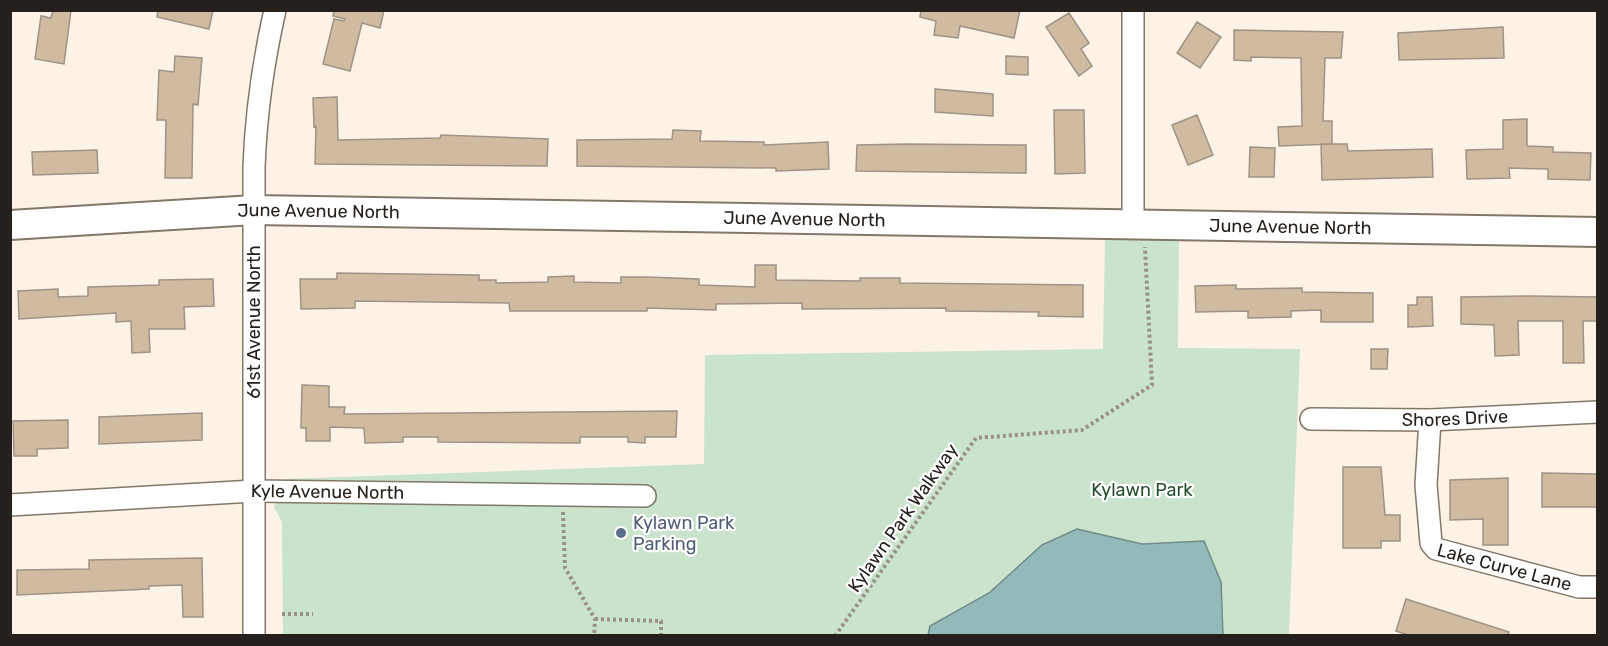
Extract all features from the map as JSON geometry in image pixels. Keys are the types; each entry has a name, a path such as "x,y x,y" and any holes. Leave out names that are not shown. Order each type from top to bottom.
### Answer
{"street":[{"name":"61st Avenue North","path":"254,636 256,114 263,60 275,10"},
{"path":"1133,10 1137,223"},
{"name":"June Avenue North","path":"10,225 254,210 1598,232"},
{"name":"Shores Drive","path":"1311,419 1430,420 1598,412"},
{"name":"Lake Curve Lane","path":"1430,420 1426,485 1431,543 1436,549 1579,588 1598,587"},
{"name":"Kyle Avenue North","path":"10,505 254,491 645,496"}],"path":[{"name":"Kylawn Park Walkway","path":"835,636 976,438 1082,430 1152,385 1145,246 1137,223"},
{"path":"563,496 565,568 595,619 594,636"},
{"path":"282,614 313,614"},
{"path":"595,619 661,621 661,636"}],"green space":[{"name":"Kylawn Park","path":"1179,237 1178,348 1300,349 1289,635 283,635 282,522 274,507 286,479 704,464 705,355 1103,349 1105,239"}],"water":[{"path":"1077,529 1142,544 1204,541 1221,582 1223,635 928,635 930,626 989,593 1042,545"}],"building":[{"path":"53,10 71,10 64,64 35,59 41,16 51,18"},
{"path":"158,10 213,10 209,29 157,17"},
{"path":"334,10 384,10 380,28 362,23 350,71 323,64 334,19 344,21 345,19 333,16"},
{"path":"921,10 1020,10 1014,38 960,26 958,38 934,35 936,21 920,17"},
{"path":"1069,13 1089,43 1081,49 1092,66 1079,76 1046,27"},
{"path":"1197,22 1221,37 1200,68 1177,53"},
{"path":"1503,27 1504,58 1399,60 1398,33"},
{"path":"1234,30 1343,32 1341,58 1325,58 1323,121 1332,121 1332,144 1279,146 1278,127 1302,126 1301,58 1251,57 1251,61 1234,60"},
{"path":"175,56 202,58 198,105 193,104 192,178 165,178 166,120 157,120 159,70 174,72"},
{"path":"1006,56 1028,57 1028,75 1006,74"},
{"path":"935,89 993,94 993,116 935,112"},
{"path":"337,97 338,140 440,138 441,135 548,139 547,166 315,164 316,126 314,127 313,98"},
{"path":"1054,110 1084,110 1085,173 1055,174"},
{"path":"1197,115 1213,155 1188,165 1172,125"},
{"path":"1527,119 1527,146 1553,147 1553,152 1591,153 1590,180 1548,179 1548,169 1509,168 1510,178 1467,179 1466,150 1503,149 1503,120"},
{"path":"673,130 701,131 700,141 764,142 764,145 828,142 829,169 776,171 776,168 577,166 577,140 672,139"},
{"path":"1321,144 1347,144 1348,151 1432,149 1433,177 1322,180"},
{"path":"857,145 1026,145 1026,173 856,171"},
{"path":"1250,147 1275,148 1274,177 1249,177"},
{"path":"97,150 98,173 33,175 32,152"},
{"path":"755,265 776,265 776,280 860,281 860,278 900,278 900,283 1083,285 1083,317 1038,316 1039,312 946,311 946,308 802,309 802,303 716,304 716,310 647,308 647,311 510,311 509,303 355,301 355,308 301,309 300,279 337,279 337,273 479,275 479,280 496,280 496,283 548,282 548,277 574,276 574,282 621,283 621,277 647,277 699,279 699,285 755,287"},
{"path":"213,279 214,306 184,307 185,329 149,329 150,352 132,353 131,321 116,322 116,313 19,319 18,291 58,289 58,297 88,296 88,287 159,285 159,280"},
{"path":"1236,285 1236,289 1302,288 1302,292 1373,293 1373,322 1321,322 1321,310 1291,311 1291,317 1248,318 1248,311 1196,312 1195,286"},
{"path":"1417,297 1432,297 1433,326 1408,327 1408,305 1417,305"},
{"path":"1461,297 1598,297 1598,321 1583,321 1584,363 1563,363 1563,321 1518,321 1519,355 1495,356 1494,325 1461,324"},
{"path":"1371,349 1388,349 1387,369 1371,369"},
{"path":"302,385 329,386 329,407 345,407 344,414 677,411 676,437 645,437 645,443 628,442 628,437 580,437 580,443 438,442 438,437 403,437 403,442 365,443 364,428 330,427 330,441 306,441 306,428 301,428"},
{"path":"202,413 202,440 99,444 99,417"},
{"path":"68,420 68,448 37,449 37,456 14,456 13,421"},
{"path":"1343,467 1381,467 1385,515 1400,515 1400,541 1381,541 1381,548 1343,548"},
{"path":"1542,473 1598,474 1598,507 1542,507"},
{"path":"1508,478 1508,545 1483,545 1483,519 1450,520 1450,480"},
{"path":"202,558 203,617 183,617 182,585 149,586 149,589 17,595 17,570 89,569 89,560"},
{"path":"1406,599 1509,632 1508,636 1411,636 1396,631"}],"place":[{"name":"Kylawn Park Parking","path":"621,533"}]}
